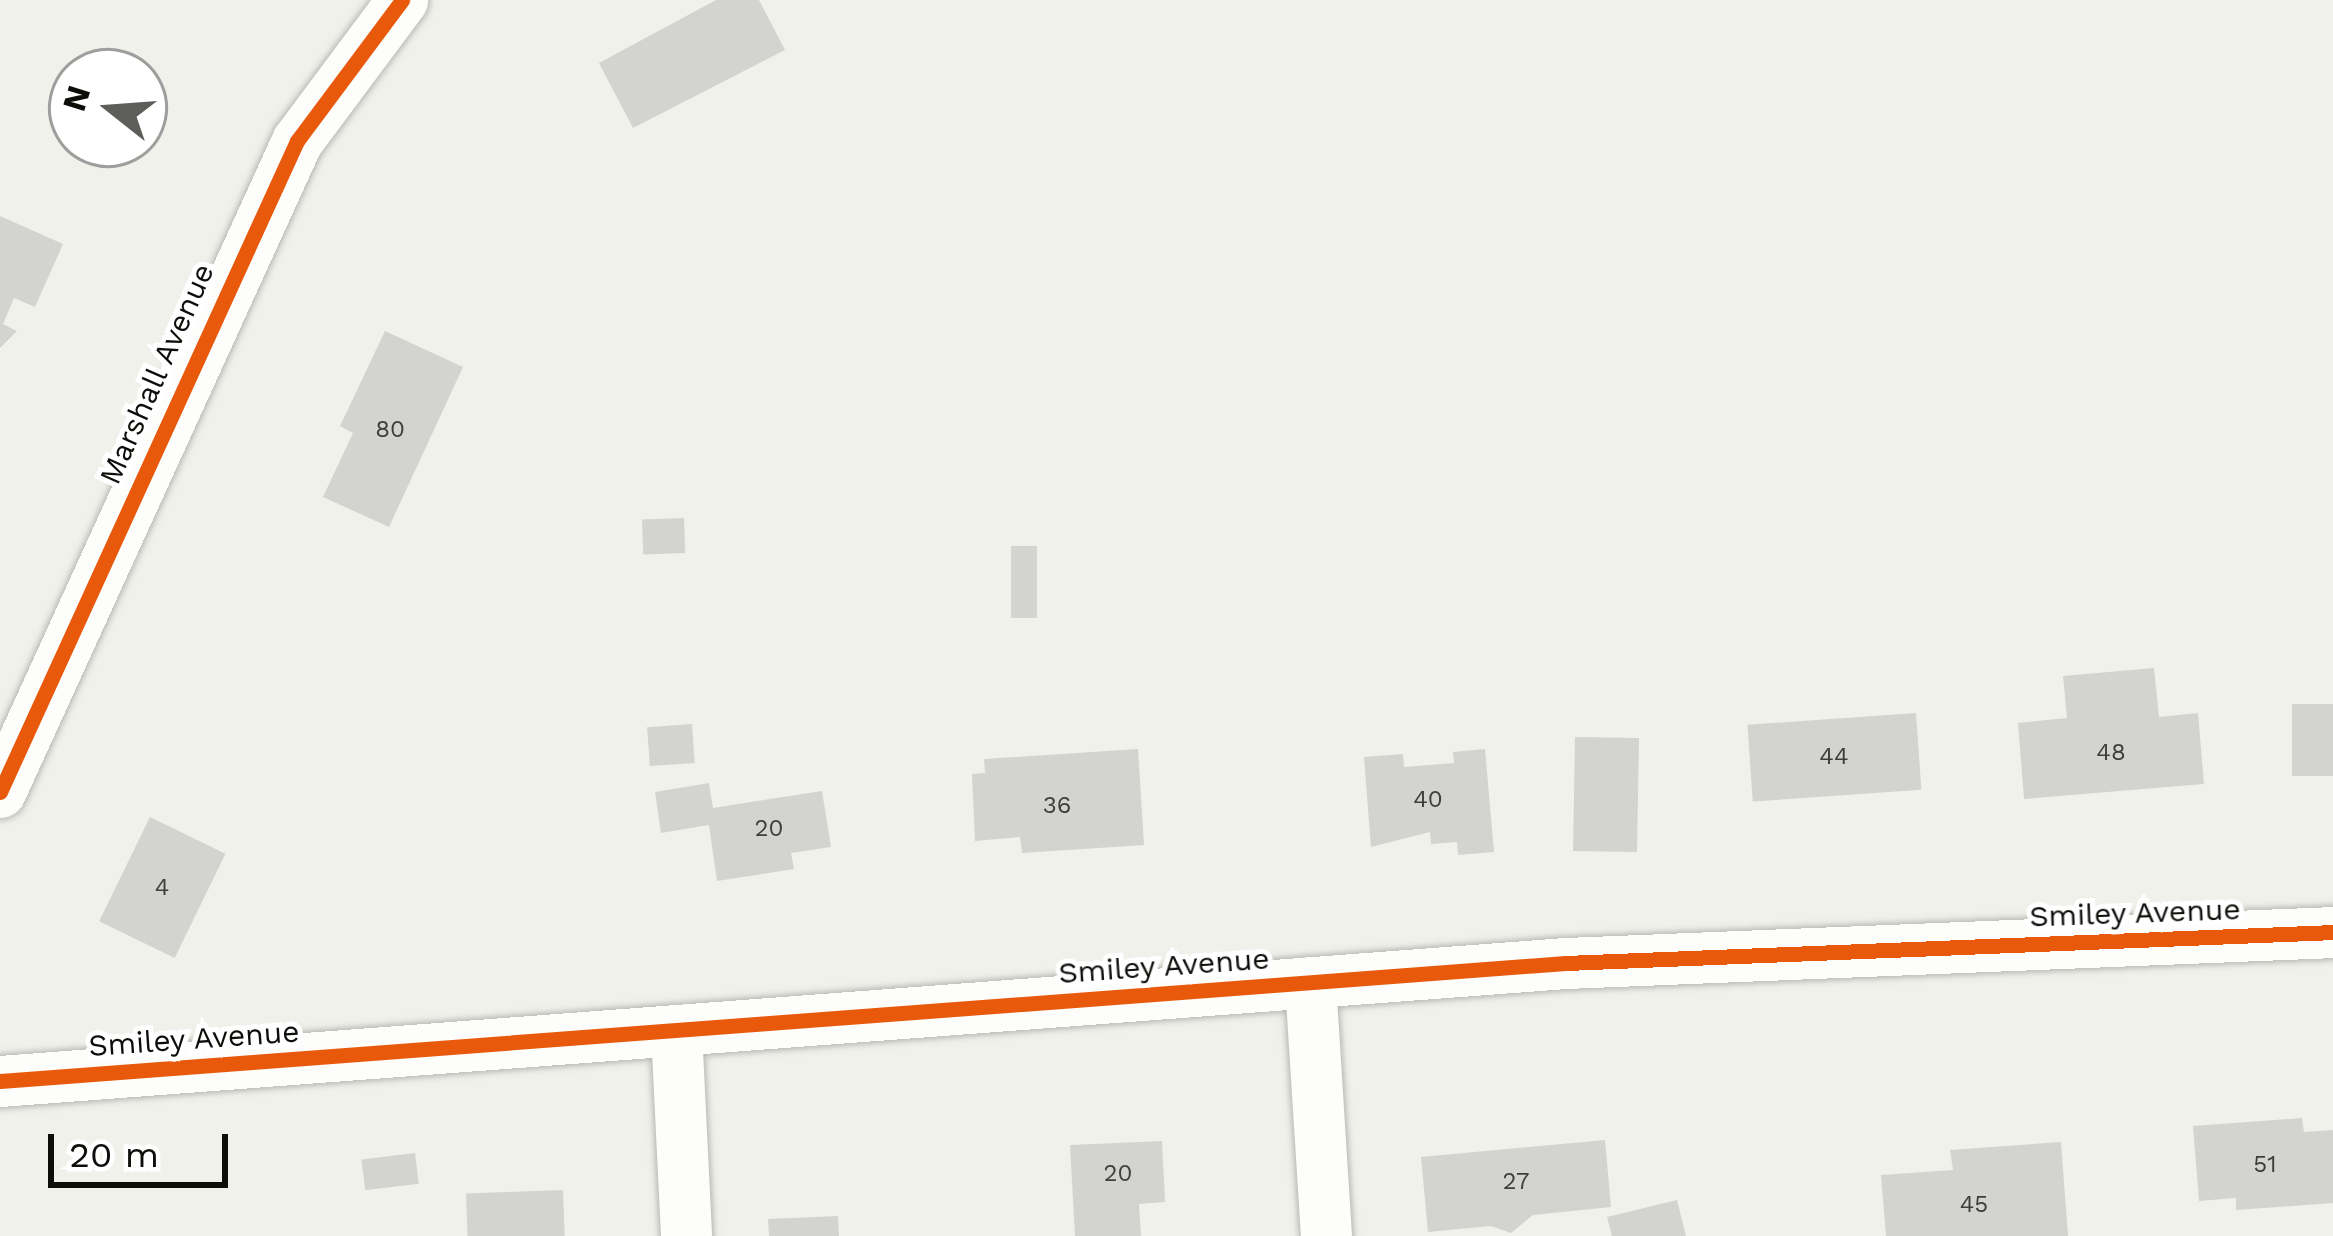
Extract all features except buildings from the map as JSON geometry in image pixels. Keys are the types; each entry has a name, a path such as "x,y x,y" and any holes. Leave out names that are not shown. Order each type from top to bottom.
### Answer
{"street":[{"name":"Marshall Avenue","path":"0,792 297,140 402,0"},
{"name":"Smiley Avenue","path":"0,1081 1565,963 2333,932"},
{"path":"1310,982 1326,1236"},
{"path":"676,1030 686,1236"}],"cycle path":[{"path":"0,792 297,141 402,0"},
{"path":"0,1081 1566,963 2333,932"}]}
